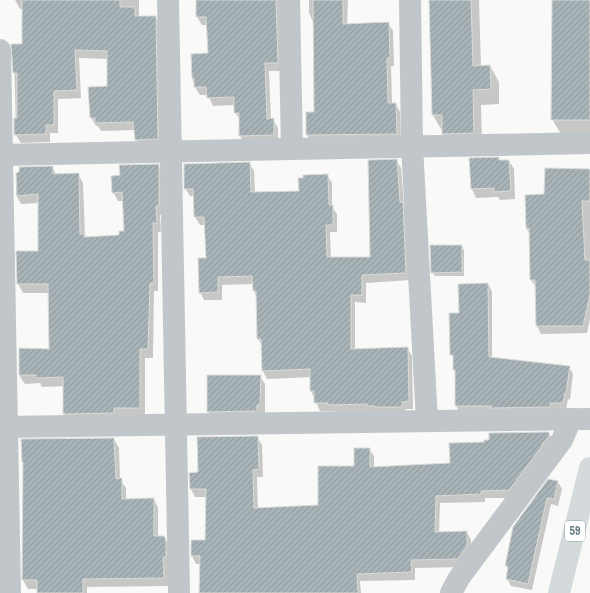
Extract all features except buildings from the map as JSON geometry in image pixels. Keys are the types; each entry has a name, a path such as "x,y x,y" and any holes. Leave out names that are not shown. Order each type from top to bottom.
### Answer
{"main road":[{"name":"59","path":"559,593 590,468"}],"street":[{"path":"168,0 179,593"},
{"path":"289,0 292,149"},
{"path":"410,0 412,146 427,421"},
{"path":"0,50 4,427 10,593"},
{"path":"1,155 590,143"},
{"path":"4,427 581,419"},
{"path":"451,593 459,578 562,440 581,419"}]}
